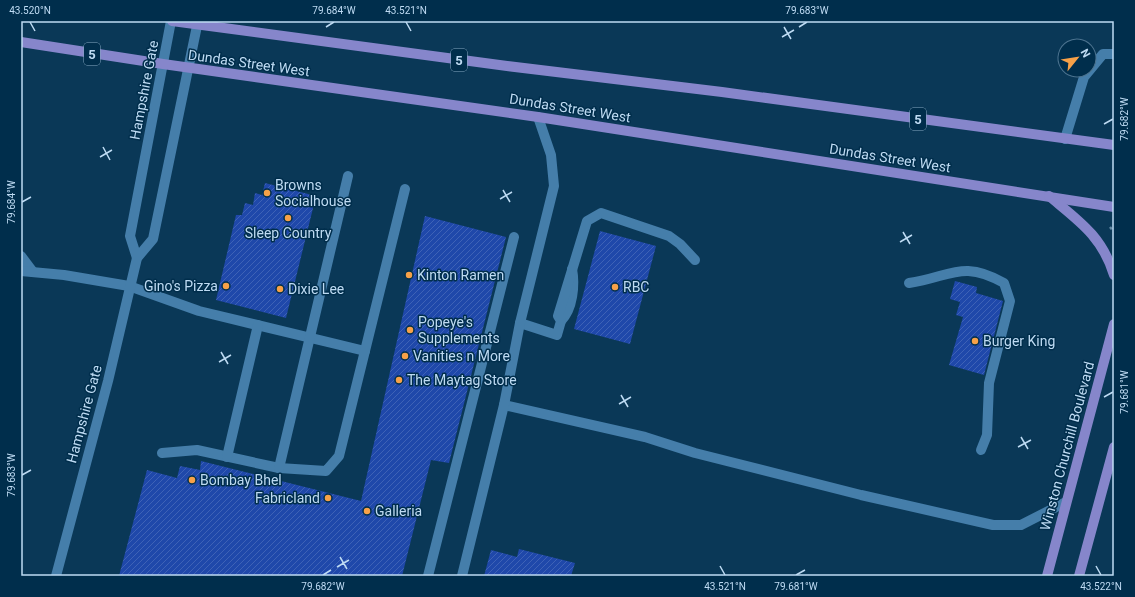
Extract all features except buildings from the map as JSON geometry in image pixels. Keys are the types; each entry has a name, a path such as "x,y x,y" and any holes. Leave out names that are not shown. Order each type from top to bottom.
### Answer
{"main road":[{"name":"5","path":"172,21 197,23 507,66 722,92 1114,146"},
{"name":"Dundas Street West","path":"21,42 188,68 538,118 1114,207"},
{"path":"1049,196 1083,224 1098,241 1109,258 1114,275"},
{"name":"Winston Churchill Boulevard","path":"1047,576 1114,324"},
{"path":"1079,576 1114,447"}],"street":[{"name":"Hampshire Gate","path":"137,258 130,236 172,21"},
{"name":"Hampshire Gate","path":"56,576 108,381 129,286 137,258 153,239 197,23"},
{"path":"1064,139 1084,77 1103,54 1114,54"},
{"path":"462,576 504,406 520,323 554,186 551,155 538,118"},
{"path":"279,468 348,176"},
{"path":"162,453 197,450 279,468 326,471 332,465 339,456 405,189"},
{"path":"520,323 557,334 561,321 566,316 575,284 572,267 587,221 601,213 668,236 680,244 695,260"},
{"path":"428,576 514,237"},
{"path":"21,256 33,272"},
{"path":"909,283 924,281 949,272 972,270 990,275 1004,283 1010,301 989,383 987,435 981,450"},
{"path":"21,271 64,275 129,286 199,311 365,351"},
{"path":"227,457 258,325"},
{"path":"504,406 644,436 695,453 924,511 993,525 1021,525 1066,502"}],"path":[{"path":"1110,227 1114,232"}],"place":[{"name":"Browns Socialhouse","path":"267,193"},
{"name":"Sleep Country","path":"288,218"},
{"name":"Kinton Ramen","path":"409,275"},
{"name":"Gino's Pizza","path":"226,286"},
{"name":"RBC","path":"615,287"},
{"name":"Dixie Lee","path":"280,289"},
{"name":"Popeye's Supplements","path":"410,330"},
{"name":"Burger King","path":"975,341"},
{"name":"Vanities n More","path":"405,356"},
{"name":"The Maytag Store","path":"399,380"},
{"name":"Bombay Bhel","path":"192,480"},
{"name":"Fabricland","path":"328,498"},
{"name":"Galleria","path":"367,511"}]}
